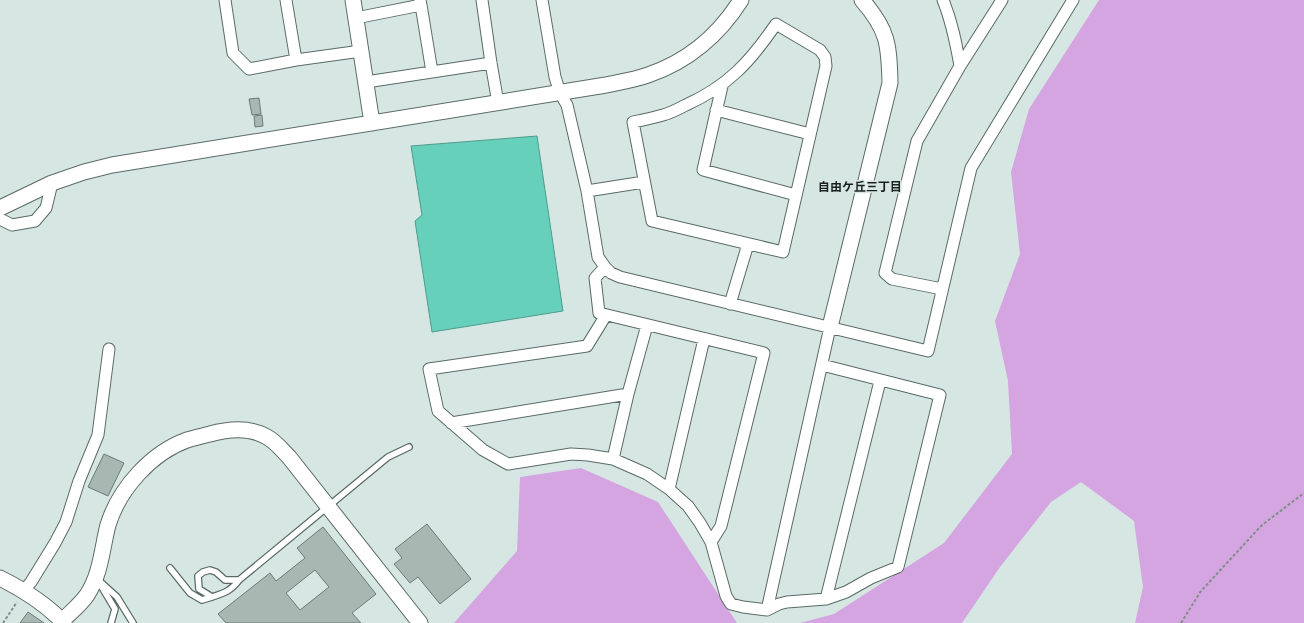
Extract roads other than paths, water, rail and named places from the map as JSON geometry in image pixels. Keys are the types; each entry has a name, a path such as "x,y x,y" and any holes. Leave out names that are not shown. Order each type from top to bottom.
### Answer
{"street":[{"path":"225,0 233,53 249,69 296,60 361,51"},
{"path":"286,0 296,60"},
{"path":"353,0 372,123"},
{"path":"482,0 498,103"},
{"path":"542,0 555,78 560,93 568,105 587,192 598,257 611,273 620,277 928,351 971,168 1073,0"},
{"path":"0,208 52,183 84,172 112,165 560,93 647,76 669,67 688,56 706,42 723,25 741,0"},
{"path":"767,610 830,327 890,83 887,40 874,14 862,0"},
{"path":"943,0 953,26 960,66"},
{"path":"942,289 892,279 885,273 917,141 960,66 1002,0"},
{"path":"356,18 420,3 432,72"},
{"path":"776,24 820,50 825,57 826,66 783,252 652,221 633,122 664,115 700,99 722,86 760,47 776,24"},
{"path":"366,82 491,63"},
{"path":"722,86 702,170 796,194"},
{"path":"716,110 810,134"},
{"path":"587,192 644,182"},
{"path":"0,219 12,225 34,221 46,208 52,183"},
{"path":"730,304 748,244"},
{"path":"605,267 595,278 599,313 764,353 721,526 712,542"},
{"path":"606,315 587,346 429,369 438,411 450,423 483,450 508,464 571,454 588,455 613,460 647,474 669,489 688,506 712,542 726,596 731,604 743,607 767,610 787,602 826,599 846,592 871,578 898,567 940,395 880,381 822,365"},
{"path":"613,460 628,394 647,325"},
{"path":"669,489 704,339"},
{"path":"24,590 31,582 66,522 78,481 98,435 109,349"},
{"path":"826,599 880,381"},
{"path":"450,423 628,394"},
{"path":"0,578 24,590 63,622 87,595 96,577 109,524 119,500 136,477 153,460 186,440 217,432 235,430 253,431 266,436 289,458 420,623"}],"lane":[{"path":"170,568 190,593 202,600 223,594 233,588 239,580 388,457 409,448"},
{"path":"212,597 198,589 198,576 203,572 210,570 216,572 225,580 239,580"},
{"path":"96,577 115,609 111,623"},
{"path":"96,577 117,597 133,623"}],"district":[{"name":"自由ケ丘三丁目","path":"860,187"}]}
